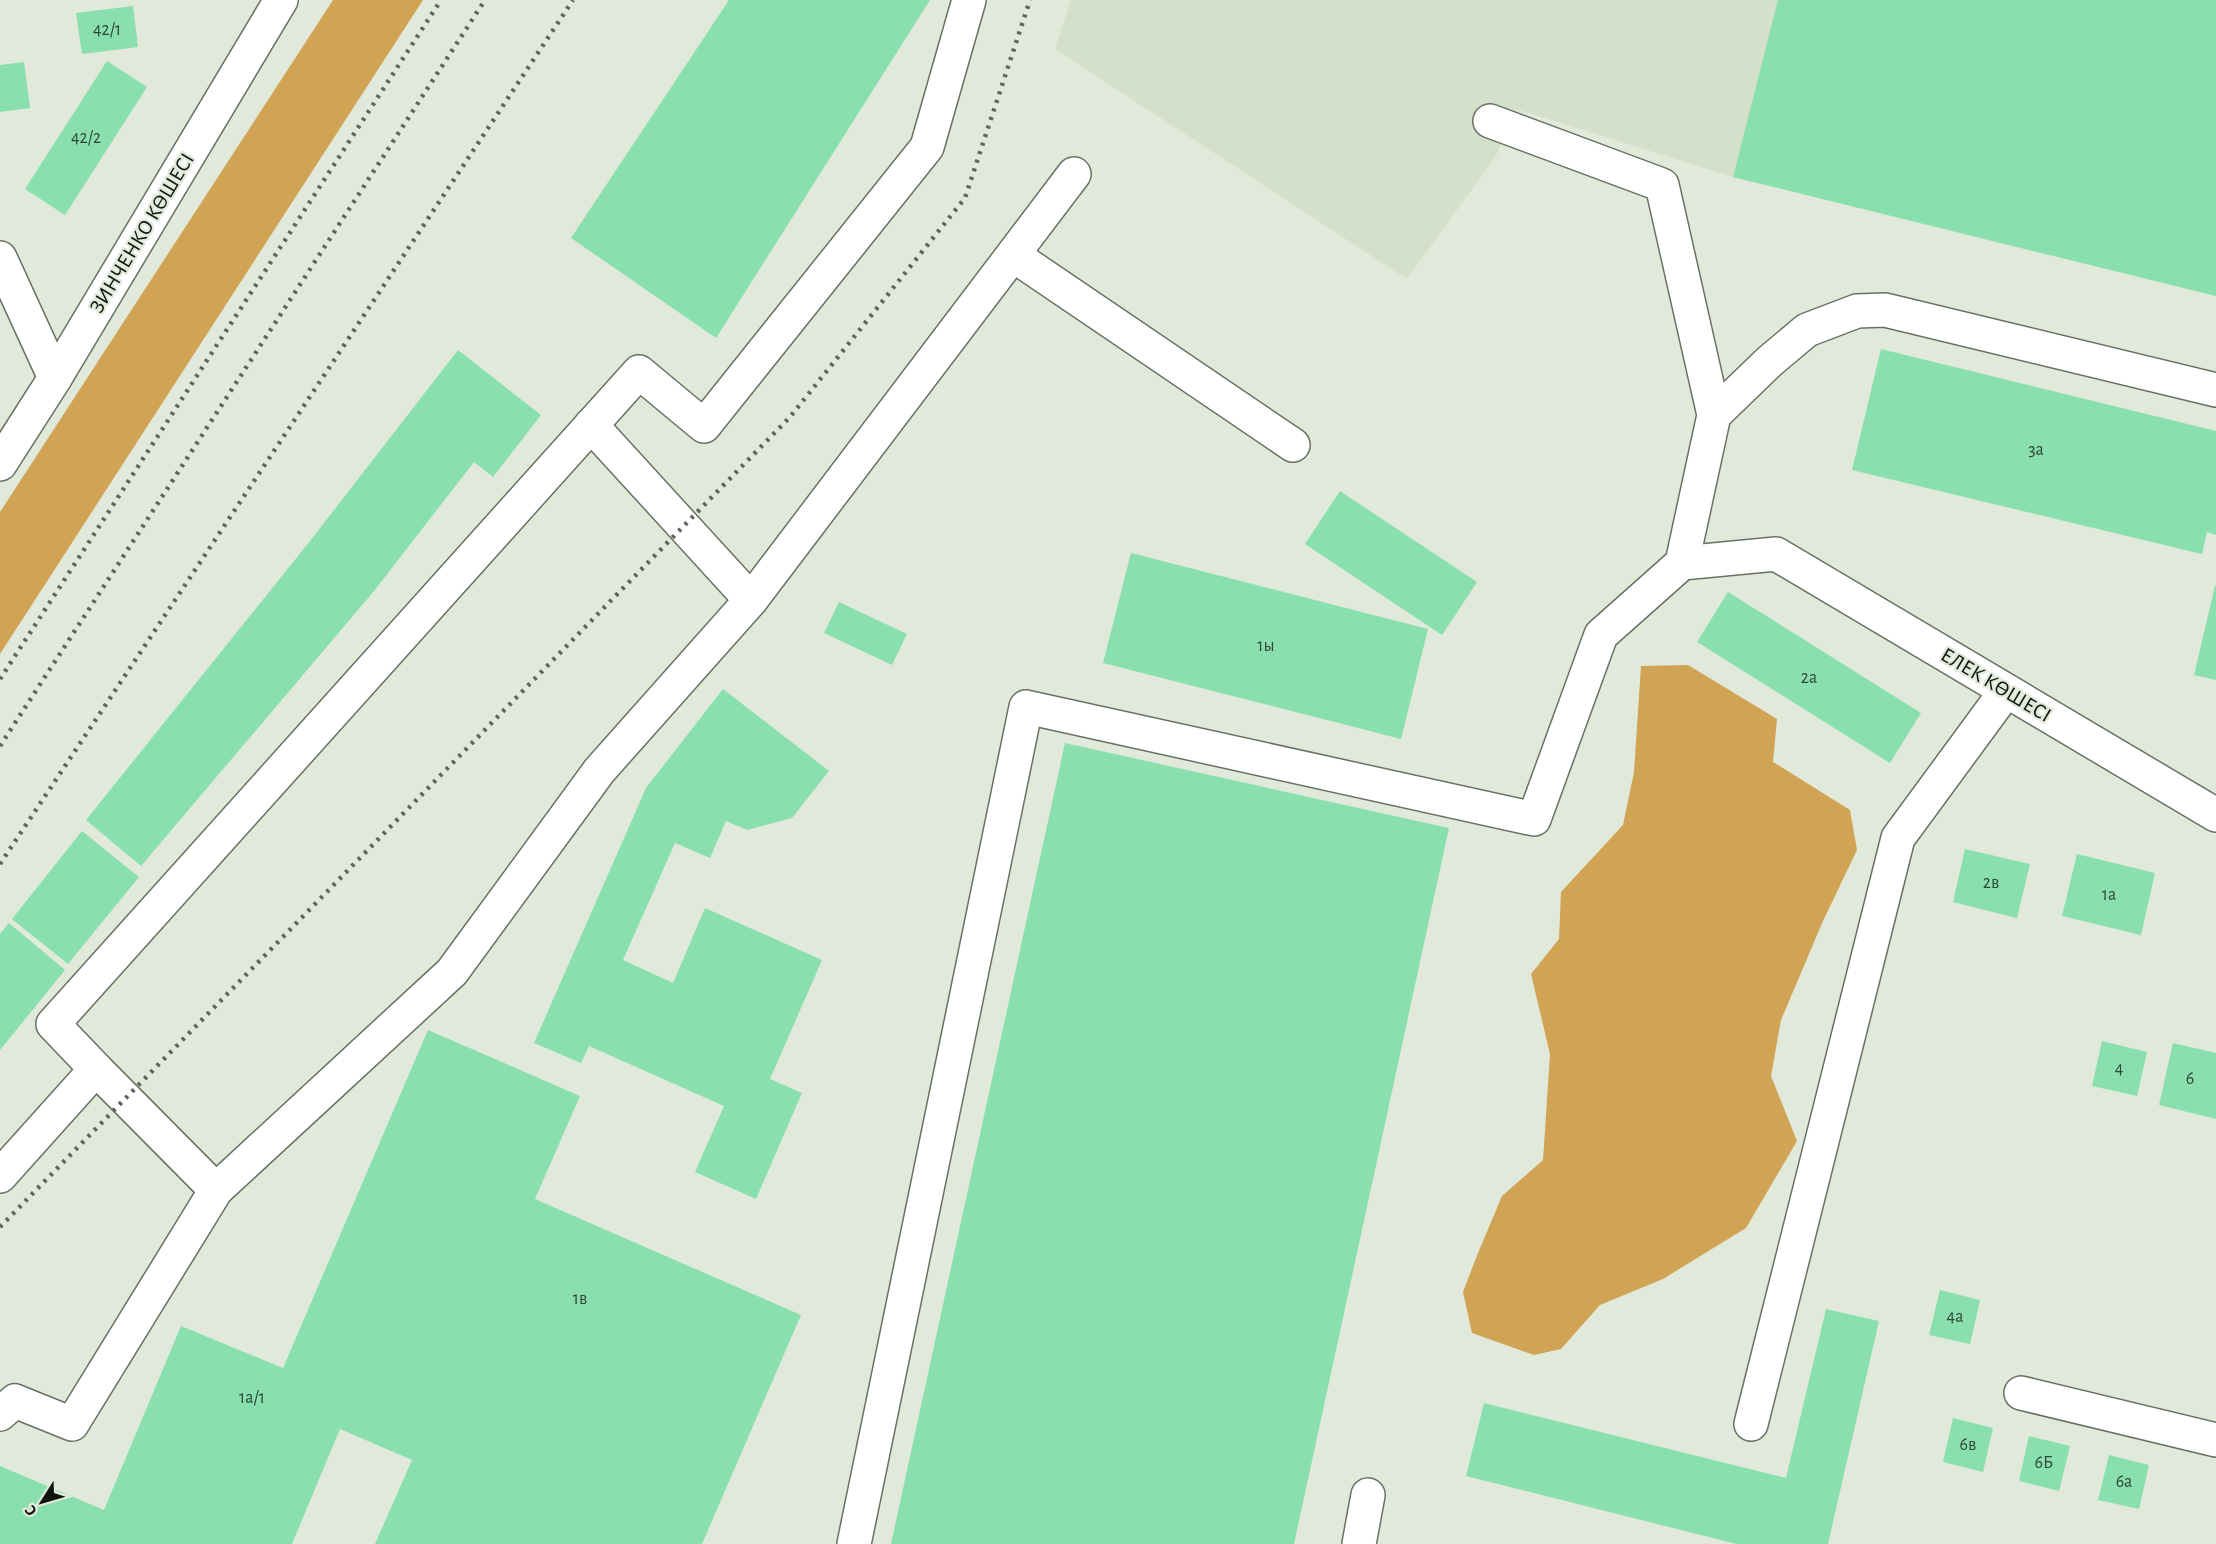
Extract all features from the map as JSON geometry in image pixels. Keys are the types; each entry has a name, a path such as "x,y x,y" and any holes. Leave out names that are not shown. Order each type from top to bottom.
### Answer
{"street":[{"name":"ЗИНЧЕНКО КӨШЕСІ","path":"0,464 56,378 281,0"},
{"path":"216,1191 53,1024 639,372 704,426 927,147 969,0"},
{"path":"854,1544 1026,707 1534,819 1600,635 1682,563 1714,415 1662,185 1490,121"},
{"path":"0,1414 15,1401 72,1424 216,1191 452,972 599,771 751,600 1074,174"},
{"path":"1013,255 1293,446"},
{"path":"0,258 56,378"},
{"path":"1714,415 1806,330 1857,311 1885,310 2216,390"},
{"path":"591,425 751,600"},
{"name":"ЕЛЕК КӨШЕСІ","path":"1682,563 1776,554 2216,815"},
{"path":"1751,1424 1898,837 2006,691"},
{"path":"0,1176 96,1069"},
{"path":"2021,1393 2216,1440"},
{"path":"1359,1544 1368,1495"}],"shaded area":[{"path":"333,0 423,0 0,654 0,512"},
{"path":"1071,0 2216,0 2216,296 1733,177 1516,109 1496,156 1407,279 1055,49"},
{"path":"1688,665 1777,719 1773,762 1850,810 1857,850 1823,921 1781,1020 1771,1076 1797,1141 1746,1228 1663,1279 1600,1305 1561,1349 1534,1355 1472,1333 1463,1292 1502,1196 1543,1160 1550,1054 1531,974 1559,939 1561,892 1623,825 1634,772 1641,666"}],"building":[{"path":"729,0 930,0 716,338 571,238"},
{"path":"1778,0 2216,0 2216,296 1733,177"},
{"path":"133,6 138,47 82,54 76,13"},
{"path":"107,61 147,87 65,215 25,189"},
{"path":"24,62 30,108 0,112 0,65"},
{"path":"1881,349 2216,431 2216,535 2207,532 2202,554 1852,470"},
{"path":"458,350 541,415 493,477 474,462 374,591 141,866 86,820 310,541"},
{"path":"1340,491 1477,582 1442,635 1305,544"},
{"path":"1131,553 1428,629 1401,739 1103,663"},
{"path":"2216,586 2216,680 2194,675"},
{"path":"1728,592 1921,713 1890,763 1697,642"},
{"path":"839,602 907,634 892,665 824,633"},
{"path":"723,689 829,771 792,818 747,830 726,821 710,858 675,843 623,960 673,983 705,908 822,960 770,1079 802,1093 756,1199 695,1172 724,1106 589,1046 581,1063 534,1043 646,788"},
{"path":"1065,743 1449,828 1294,1544 891,1544"},
{"path":"82,831 139,877 68,964 12,919"},
{"path":"1965,849 2030,864 2017,918 1953,902"},
{"path":"2077,854 2155,873 2141,935 2062,916"},
{"path":"9,923 65,970 0,1050 0,934"},
{"path":"428,1030 580,1096 535,1199 801,1315 702,1544 375,1544 412,1460 340,1429 292,1544 0,1544 0,1466 104,1510 181,1326 283,1368"},
{"path":"2102,1041 2147,1052 2137,1096 2092,1086"},
{"path":"2173,1043 2216,1053 2216,1119 2159,1105"},
{"path":"1940,1290 1980,1300 1970,1344 1929,1335"},
{"path":"1826,1309 1879,1321 1828,1544 1737,1544 1466,1476 1484,1403 1786,1478"},
{"path":"1953,1418 1993,1428 1983,1472 1943,1462"},
{"path":"2029,1436 2070,1446 2059,1491 2019,1481"},
{"path":"2109,1455 2149,1465 2139,1509 2098,1500"}],"railway":[{"path":"0,679 441,0"},
{"path":"0,746 485,0"},
{"path":"0,864 573,0"},
{"path":"0,1227 790,417 965,198 1030,0"}]}
